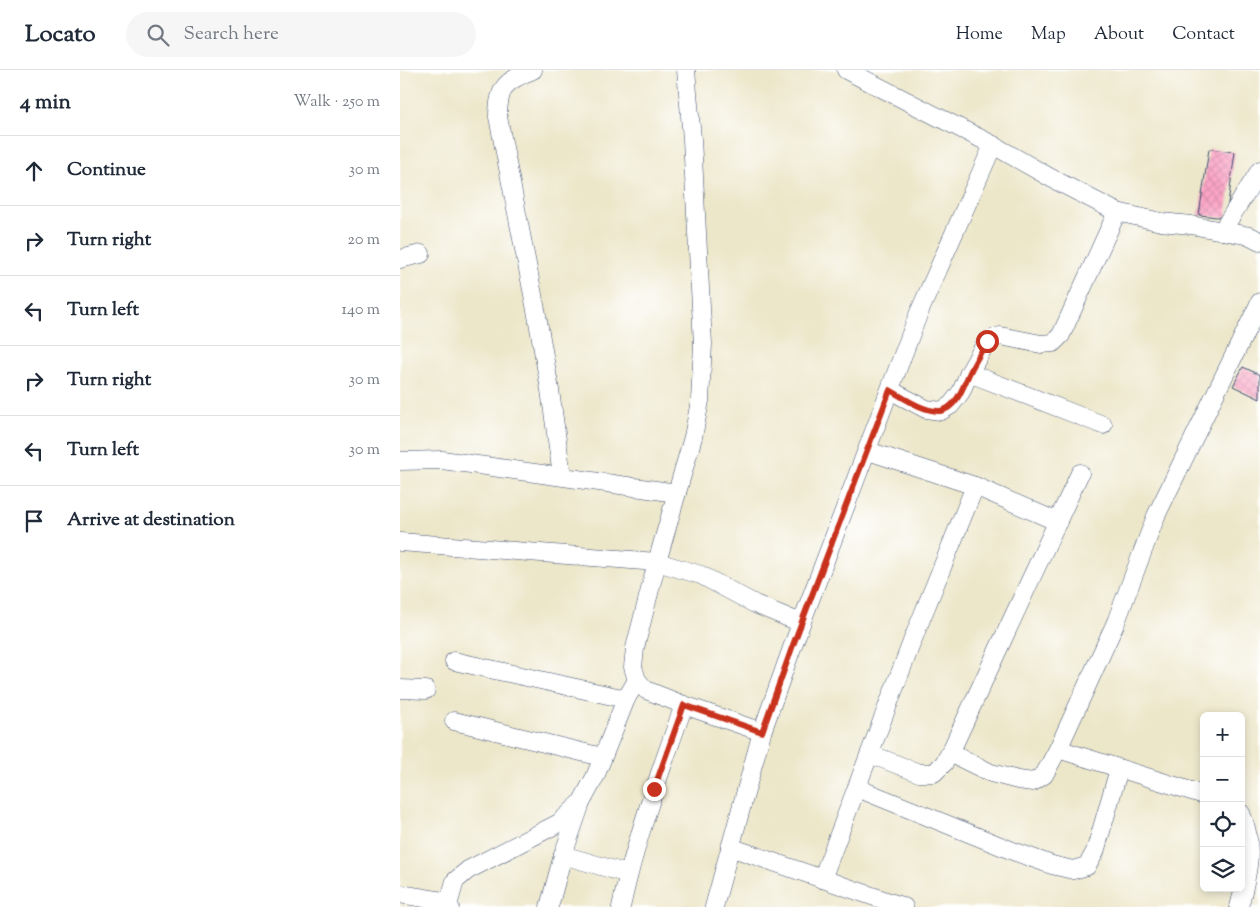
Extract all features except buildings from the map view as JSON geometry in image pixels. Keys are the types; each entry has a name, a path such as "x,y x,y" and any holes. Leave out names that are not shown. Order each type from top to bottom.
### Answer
{"street":[{"path":"533,70 506,84 498,98 498,117 537,319 562,476"},
{"path":"686,70 695,177 703,344 698,410 693,437 657,562 635,648 634,668 637,680 646,690 762,732"},
{"path":"846,70 993,145 1117,212 1161,222 1250,236 1260,241"},
{"path":"714,907 762,732 801,623 868,451 918,315 993,145"},
{"path":"1222,231 1260,170"},
{"path":"890,390 926,409 942,411 951,405 961,392 969,373 987,341 1000,336 1040,344 1053,343 1060,335 1117,212"},
{"path":"400,259 421,254"},
{"path":"950,753 992,773 1018,780 1034,782 1044,775 1058,750 1116,622 1156,516 1260,302"},
{"path":"969,373 1103,425"},
{"path":"868,451 975,486 1058,522"},
{"path":"400,462 442,460 677,493"},
{"path":"870,754 919,773 934,773 944,763 1080,473"},
{"path":"822,879 913,638 975,486"},
{"path":"400,542 657,562 701,575 755,604 801,623"},
{"path":"454,661 626,699"},
{"path":"548,907 581,803 595,777 626,699 637,680"},
{"path":"400,688 426,690"},
{"path":"621,907 628,874 654,789 684,705"},
{"path":"454,721 602,758"},
{"path":"1058,750 1200,794"},
{"path":"857,788 1013,851 1052,865 1073,870 1087,866 1095,852 1119,769"},
{"path":"400,894 449,904 455,881 468,870 559,823 581,803"},
{"path":"1239,907 1247,878 1250,854 1248,829 1245,822"},
{"path":"730,847 904,907"},
{"path":"563,855 628,874"}],"route":[{"path":"654,789 684,705 762,732 890,390 926,409 942,411 951,405 961,392 969,373 987,341"}]}
